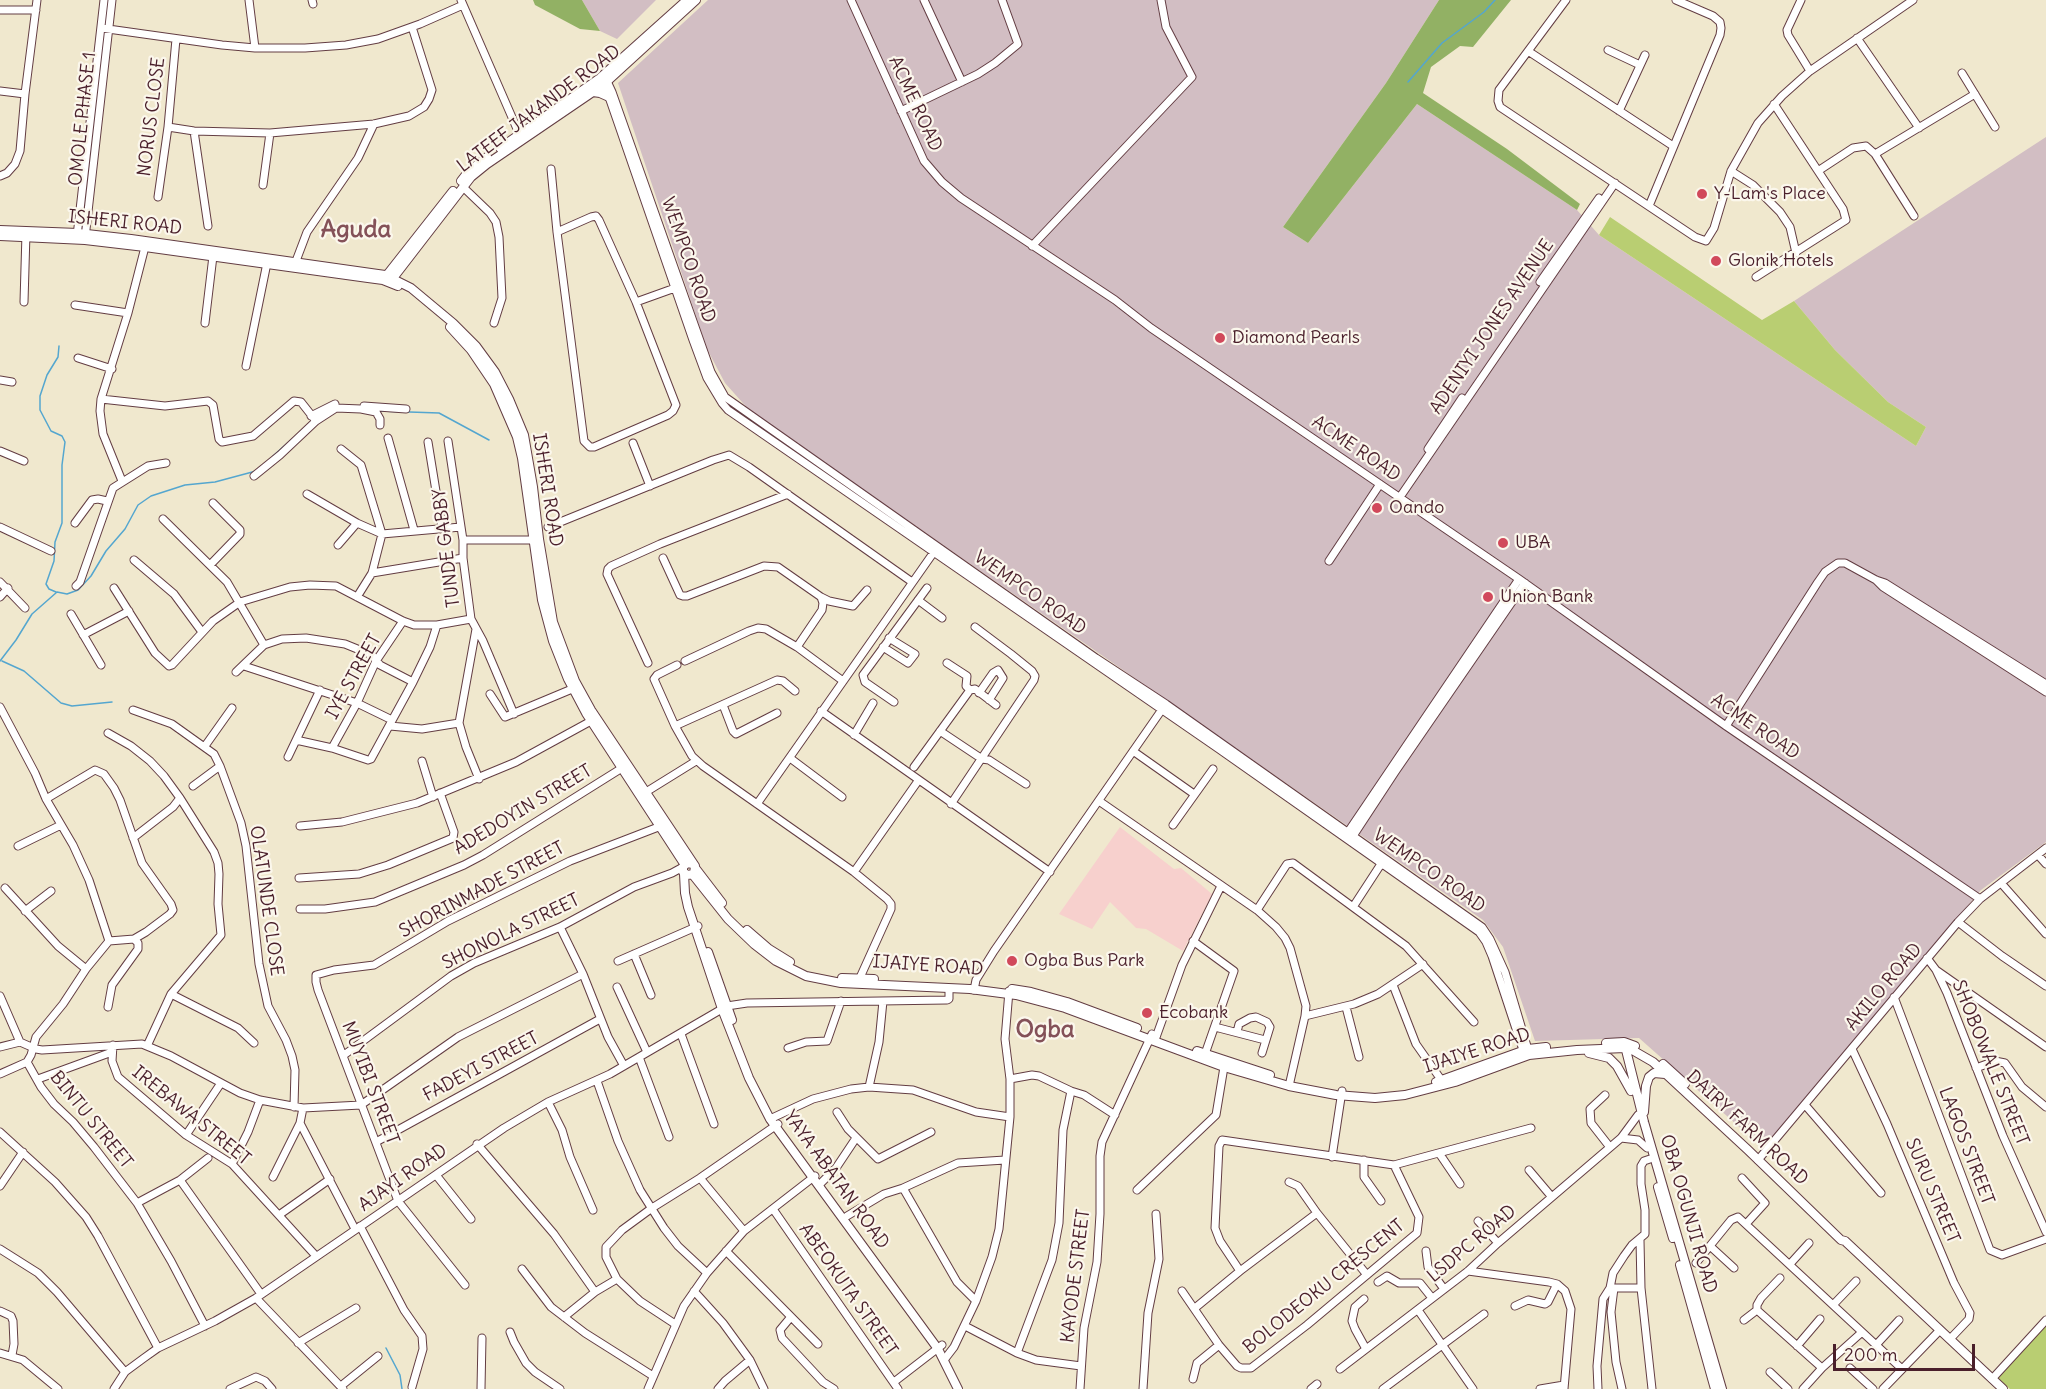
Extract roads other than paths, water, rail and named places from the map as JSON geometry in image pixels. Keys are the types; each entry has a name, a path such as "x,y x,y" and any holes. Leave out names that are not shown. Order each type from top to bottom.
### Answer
{"main road":[{"name":"LATEEF JAKANDE ROAD","path":"388,279 463,187 487,164 521,137 593,92 687,0"},
{"name":"LATEEF JAKANDE ROAD","path":"388,279 410,245 468,172 604,80 696,0"},
{"path":"593,92 609,97"},
{"name":"ISHERI ROAD","path":"0,230 26,234 131,238 364,271 411,288 464,333 485,358 505,390 524,435 550,623 591,711 645,792 688,870"},
{"name":"ISHERI ROAD","path":"0,236 26,234"},
{"name":"ISHERI ROAD","path":"81,237 388,279 449,327 471,350 495,384 511,420 520,447 533,540 550,623 572,689 591,721 661,825 688,870 728,919 776,961 806,976 859,981"},
{"path":"364,271 383,269 410,245"},
{"name":"YAYA ABATAN ROAD","path":"688,870 689,892 696,927 713,962 724,1008 774,1121 940,1347"},
{"name":"IJAIYE ROAD","path":"859,981 1031,992 1067,1002 1224,1067 1289,1084 1375,1098 1405,1095 1455,1082 1526,1053 1622,1045"},
{"name":"IJAIYE ROAD","path":"859,981 949,989 974,988"},
{"name":"IJAIYE ROAD","path":"1153,1037 1289,1084"},
{"name":"IJAIYE ROAD","path":"1342,1094 1387,1093 1442,1081 1526,1053 1622,1045"},
{"name":"DAIRY FARM ROAD","path":"1622,1045 1640,1048 1673,1072 1841,1240 1845,1241 2003,1389"},
{"name":"DAIRY FARM ROAD","path":"1622,1045 1653,1062 1760,1159"},
{"name":"OBA OGUNJI ROAD","path":"1622,1045 1631,1091 1641,1118 1647,1148 1653,1159"},
{"name":"OBA OGUNJI ROAD","path":"1622,1045 1684,1267 1722,1389"},
{"path":"1577,1050 1609,1058 1617,1066 1631,1091"},
{"path":"1641,1118 1649,1077 1660,1072 1667,1075"},
{"name":"YAYA ABATAN ROAD","path":"814,1176 847,1216 940,1347 963,1389"},
{"name":"OBA OGUNJI ROAD","path":"1684,1267 1715,1389"},
{"name":"YAYA ABATAN ROAD","path":"946,1358 958,1389"}],"street":[{"path":"0,176 7,173 15,164 20,151 37,0"},
{"path":"104,0 105,29 255,48 305,48 346,45 378,39 412,27 462,2 521,137"},
{"name":"OMOLE PHASE 1","path":"81,237 105,29 112,0"},
{"path":"249,0 255,48"},
{"name":"ACME ROAD","path":"851,0 924,160 942,182 961,198 1115,300 1151,328 1522,581 1726,726 1980,899"},
{"path":"924,0 962,82"},
{"path":"901,111 962,82 995,63 1018,44 1002,0"},
{"path":"1032,246 1192,77 1166,27 1161,0"},
{"path":"1566,0 1499,90 1500,107 1695,237 1706,241 1714,228 1731,171 1758,123 1774,104 1810,70 1909,1"},
{"path":"1649,206 1720,36 1720,22 1713,16 1676,0"},
{"path":"1801,0 1787,30 1788,36 1810,70"},
{"path":"0,10 36,10"},
{"path":"168,127 194,131 270,133 374,124 409,116 424,106 432,90 412,27"},
{"path":"1857,38 1918,128"},
{"name":"NORUS CLOSE","path":"158,197 168,127 176,39"},
{"path":"1608,50 1640,65"},
{"path":"1528,51 1673,146"},
{"path":"1619,111 1645,55"},
{"path":"1962,73 1995,126"},
{"name":"WEMPCO ROAD","path":"604,80 675,288 711,372 725,397 935,549 1096,658 1349,837 1482,927 1505,972 1526,1053"},
{"name":"WEMPCO ROAD","path":"604,80 696,339"},
{"path":"0,91 25,94"},
{"path":"1875,154 1975,94"},
{"path":"1756,277 1846,220 1843,209 1774,104"},
{"path":"296,261 307,232 358,158 374,124"},
{"path":"194,131 208,226"},
{"path":"262,185 270,133"},
{"path":"1818,171 1853,148 1866,146 1875,154 1914,216"},
{"path":"550,169 557,232 584,441 590,447 594,447 668,415 676,405 636,302 599,220 596,216 557,232"},
{"path":"1731,171 1753,185 1780,212 1790,227 1796,253"},
{"name":"ADENIYI JONES AVENUE","path":"1398,496 1557,256 1613,182"},
{"path":"463,187 490,213 496,222 499,237 502,298 494,323"},
{"path":"24,302 26,234"},
{"path":"122,481 101,425 101,399 112,369 145,247"},
{"path":"205,323 213,256"},
{"path":"246,366 267,263"},
{"path":"636,302 675,288"},
{"path":"75,305 128,313"},
{"path":"78,358 112,369"},
{"path":"0,380 12,382"},
{"path":"101,399 165,406 208,400 213,405 219,439 222,442 253,436 294,401 301,402 314,419"},
{"path":"254,476 280,455 314,419 334,404 406,408"},
{"path":"314,419 336,408 361,409 376,412 380,425"},
{"path":"388,438 414,530"},
{"name":"TUNDE GABBY","path":"448,441 463,540 463,558 471,619 483,641 514,714"},
{"path":"428,442 442,528"},
{"path":"633,442 650,486"},
{"path":"341,449 361,465 382,534 372,573 357,597"},
{"path":"0,451 24,462"},
{"path":"548,527 729,455 912,582"},
{"path":"76,586 80,582 113,488 148,466 166,463"},
{"path":"1329,561 1380,484"},
{"path":"307,494 382,534 461,527"},
{"path":"648,663 607,574 608,569 660,544 788,494"},
{"path":"75,523 92,500 107,501"},
{"path":"210,565 240,534 240,530 213,503"},
{"path":"163,519 227,582 264,645"},
{"path":"338,545 357,522"},
{"path":"0,527 51,551"},
{"path":"463,540 533,540"},
{"path":"757,804 935,549"},
{"path":"372,573 463,558"},
{"path":"663,558 680,595 683,596 772,565 829,601 853,606 867,590"},
{"path":"134,560 174,594 202,632"},
{"path":"1726,726 1826,572 1833,565 1845,563 1876,580 1881,580 1899,595 2046,692"},
{"path":"1349,837 1522,581"},
{"path":"0,582 25,608"},
{"path":"114,588 155,653 166,665 172,665 202,632 240,602 275,590 310,585 336,586 403,621 424,626 437,626 471,619"},
{"path":"0,597 8,588"},
{"path":"894,702 863,679 863,675 927,588"},
{"path":"797,647 822,610 821,597"},
{"path":"918,600 942,618"},
{"path":"83,635 129,611"},
{"path":"71,614 101,665"},
{"name":"IYE STREET","path":"332,748 357,703 376,661 403,621"},
{"path":"296,740 371,759 413,682 430,647 437,626"},
{"path":"951,804 1035,676 975,627"},
{"path":"685,661 758,628 766,629 797,647 843,681"},
{"path":"1951,628 2046,684"},
{"path":"476,629 459,723 479,779"},
{"path":"876,634 886,642"},
{"path":"237,672 264,645 282,639 306,638 345,644 372,655 380,665 413,682"},
{"path":"947,663 967,676 966,686 970,690 979,693 996,705"},
{"path":"677,665 657,675 654,679 675,726 696,760 854,873 891,904 891,909 859,981"},
{"path":"244,666 357,703 391,723 422,729 459,723"},
{"path":"979,693 993,673 998,670 1003,678 989,700"},
{"path":"675,726 777,680 783,681 795,690"},
{"path":"490,694 503,716 508,717 572,689"},
{"path":"288,757 320,690"},
{"path":"914,767 970,690"},
{"path":"854,735 873,703"},
{"path":"723,705 736,734 777,713"},
{"path":"0,707 46,799 89,880 109,941 134,939 173,910 142,863 114,788 99,771 95,770 46,799"},
{"path":"974,988 994,951 1164,707"},
{"path":"205,746 232,708"},
{"name":"OLATUNDE CLOSE","path":"133,710 172,724 205,746 214,754 220,766 241,823 246,846 259,964 268,1006 292,1056 295,1077 294,1107"},
{"path":"821,711 1050,872"},
{"path":"300,826 363,818 417,803 516,762 591,721"},
{"path":"940,731 982,759 989,760 1026,784"},
{"path":"108,733 131,746 164,776 203,833 218,863 221,935 171,994 147,1046"},
{"path":"1133,751 1194,794"},
{"path":"790,758 842,797"},
{"path":"645,792 696,760"},
{"path":"299,878 359,874 388,865 453,838 454,832 422,761"},
{"path":"193,786 220,766"},
{"name":"ADEDOYIN STREET","path":"300,909 325,909 375,902 464,865 622,768"},
{"path":"1173,825 1213,769"},
{"path":"854,873 918,781"},
{"path":"133,838 180,798"},
{"path":"1099,801 1257,910 1276,927 1290,948 1306,1006 1289,1084"},
{"path":"18,846 61,825"},
{"name":"SHORINMADE STREET","path":"316,975 333,970 374,965 448,921 570,861 661,825"},
{"name":"WEMPCO ROAD","path":"1349,837 1381,864 1479,932 1492,956 1526,1053"},
{"name":"AKILO ROAD","path":"1760,1159 1958,922 1980,899 2046,848"},
{"path":"2038,855 2046,864"},
{"path":"1257,910 1291,862 1406,946 1474,1022"},
{"path":"1353,907 1381,864"},
{"name":"SHONOLA STREET","path":"344,1055 452,976 474,963 560,927 634,887 672,873 688,870"},
{"path":"2001,883 2046,934"},
{"name":"KAYODE STREET","path":"1080,1389 1084,1328 1096,1263 1102,1142 1153,1037 1193,941 1221,886"},
{"path":"5,888 58,946 86,969"},
{"path":"26,911 51,891"},
{"path":"1958,922 2046,986"},
{"path":"560,927 583,974 600,1019 624,1066"},
{"path":"618,960 696,927"},
{"path":"108,1007 112,985 138,949 138,943 134,939"},
{"name":"BINTU STREET","path":"109,941 36,1037 27,1062 54,1104 94,1147 137,1203 205,1326"},
{"path":"1193,941 1234,971 1205,1054"},
{"path":"634,954 651,995"},
{"path":"1927,958 1936,970 2046,1047"},
{"path":"1305,1016 1346,1007 1370,997 1393,985 1423,964"},
{"name":"SHOBOWALE STREET","path":"1936,970 2003,1136 2046,1232"},
{"path":"0,996 20,1042 32,1048 42,1050 113,1049 142,1044 260,1100 303,1108 361,1105 458,1037 583,974"},
{"name":"MUYIBI STREET","path":"316,975 318,990 398,1201 465,1285"},
{"path":"1393,985 1416,1044 1442,1081"},
{"path":"617,987 647,1052"},
{"path":"724,1008 747,1003 947,1000 949,989"},
{"path":"946,1358 965,1326 976,1301 992,1257 999,1229 1010,1117 1010,1079 1005,1039 1009,991"},
{"path":"171,994 238,1028 254,1044"},
{"name":"LAGOS STREET","path":"1894,997 1990,1250 2002,1255 2046,1239"},
{"path":"788,1048 806,1042 827,1041 841,1001"},
{"path":"869,1087 879,1042 883,1001"},
{"path":"1346,1007 1359,1057"},
{"name":"AJAYI ROAD","path":"114,1389 125,1372 158,1348 205,1326 259,1296 436,1175 477,1144 548,1102 597,1081 724,1008"},
{"path":"1237,1032 1239,1024 1244,1021 1256,1017 1263,1019 1270,1027 1264,1040 1262,1053"},
{"name":"FADEYI STREET","path":"376,1142 600,1019"},
{"path":"1215,1027 1264,1040"},
{"path":"681,1034 714,1124"},
{"path":"0,1047 20,1042"},
{"name":"SURU STREET","path":"1852,1048 1954,1283 1970,1313 1970,1319 1950,1340"},
{"path":"38,1079 113,1049"},
{"name":"IREBAWA STREET","path":"113,1049 114,1070 118,1077 186,1135 232,1164 316,1256"},
{"path":"639,1057 669,1137"},
{"path":"1976,1068 2001,1061 2005,1063 2022,1086 2046,1107"},
{"path":"0,1074 27,1062"},
{"path":"1137,1190 1218,1112 1224,1067"},
{"path":"1010,1079 1032,1075 1093,1100 1115,1115"},
{"path":"597,1081 631,1172 678,1246 707,1273"},
{"path":"186,1135 221,1083"},
{"path":"675,1324 640,1301 617,1279 606,1257 606,1247 622,1230 700,1178 774,1121 813,1099 850,1089 869,1087 913,1090 976,1112 1010,1117"},
{"path":"1017,1353 1052,1260 1059,1223 1063,1130 1071,1091"},
{"path":"1332,1157 1342,1094"},
{"path":"1605,1095 1590,1109 1591,1123 1609,1146"},
{"path":"232,1164 248,1132 260,1100"},
{"path":"548,1102 562,1130 570,1156 593,1210"},
{"path":"1806,1106 1881,1193"},
{"path":"273,1177 300,1123 303,1108"},
{"path":"837,1112 848,1129 878,1159 931,1132"},
{"name":"LSDPC ROAD","path":"1340,1369 1468,1271 1641,1118"},
{"path":"300,1123 404,1310 422,1336 423,1349 412,1388"},
{"path":"1240,1271 1220,1241 1215,1228 1219,1143 1227,1140 1394,1165 1532,1128"},
{"path":"0,1132 55,1182 86,1217 158,1348"},
{"path":"821,1183 841,1162 856,1138"},
{"path":"1621,1138 1638,1140 1647,1148"},
{"path":"477,1144 554,1234 594,1292"},
{"path":"0,1186 23,1152"},
{"path":"1439,1153 1460,1184"},
{"path":"137,1203 180,1180 208,1158"},
{"path":"1622,1389 1616,1362 1611,1312 1613,1273 1632,1245 1646,1232 1641,1166 1644,1161 1653,1159"},
{"path":"847,1216 884,1194 903,1188 958,1163 1005,1160"},
{"path":"1364,1160 1364,1177 1381,1201"},
{"name":"BOLODEOKU CRESCENT","path":"1182,1291 1236,1366 1251,1368 1414,1236 1419,1228 1419,1217 1394,1165"},
{"path":"1529,1170 1551,1196"},
{"path":"436,1175 471,1219"},
{"path":"648,1389 684,1306 707,1273 744,1231 814,1176"},
{"path":"700,1178 744,1231"},
{"path":"1742,1178 1765,1203 1746,1224"},
{"path":"279,1215 330,1179"},
{"path":"180,1180 259,1296 298,1343 342,1388 378,1356"},
{"path":"1288,1182 1298,1186 1366,1275"},
{"path":"903,1188 957,1282 976,1301"},
{"name":"ABEOKUTA STREET","path":"773,1209 896,1385"},
{"path":"1195,1308 1317,1213"},
{"path":"1143,1389 1148,1313 1159,1259 1156,1214"},
{"path":"1696,1263 1734,1218 1738,1217 1902,1369"},
{"path":"1478,1221 1498,1243"},
{"path":"1640,1240 1641,1288 1652,1389"},
{"path":"1790,1264 1809,1243"},
{"path":"1710,1246 1734,1268"},
{"path":"0,1249 38,1274 57,1292 125,1372"},
{"path":"726,1251 818,1344"},
{"path":"1426,1251 1428,1267 1444,1289"},
{"path":"522,1269 543,1299 564,1317 652,1376"},
{"path":"1468,1271 1557,1284 1565,1291 1571,1309 1564,1387 1540,1389"},
{"path":"1378,1282 1387,1276 1399,1282 1420,1283 1432,1298"},
{"path":"1744,1320 1757,1310 1761,1298 1780,1278"},
{"path":"564,1317 594,1292 617,1279"},
{"path":"1833,1305 1856,1281"},
{"path":"1515,1306 1528,1300 1545,1304 1557,1284"},
{"path":"1612,1288 1641,1288"},
{"path":"1598,1389 1597,1366 1603,1299 1612,1288"},
{"path":"694,1291 723,1323 750,1360 764,1389"},
{"path":"1364,1299 1356,1307 1353,1321 1354,1329 1366,1349"},
{"path":"298,1343 356,1308"},
{"path":"1418,1310 1473,1389"},
{"path":"1757,1310 1822,1368"},
{"path":"0,1311 11,1316 13,1321 12,1355"},
{"path":"1383,1389 1484,1314"},
{"path":"790,1317 780,1330 782,1338 823,1382 834,1389"},
{"path":"1797,1346 1820,1319"},
{"path":"1876,1345 1899,1320"},
{"path":"1992,1379 2046,1320"},
{"path":"965,1326 1017,1353 1036,1360 1081,1366"},
{"path":"1883,1389 1940,1330"},
{"path":"510,1332 526,1363 560,1389"},
{"path":"1803,1389 1822,1368 1861,1333"},
{"path":"481,1389 482,1338"},
{"path":"1193,1379 1197,1363 1220,1345"},
{"path":"896,1385 940,1347"},
{"path":"0,1353 12,1355 32,1366 58,1389"},
{"path":"718,1389 725,1380 750,1360"},
{"path":"1850,1368 1873,1389"},
{"path":"1770,1372 1788,1389"},
{"path":"230,1389 256,1377 265,1381 272,1389"}],"waterway":[{"path":"1408,82 1442,43 1484,12 1495,0"},
{"path":"56,592 49,589 46,584 54,561 55,542 62,523 62,465 65,442 62,436 51,431 40,410 40,396 47,375 58,357 59,346"},
{"path":"380,411 439,413 489,440"},
{"path":"273,456 292,439"},
{"path":"0,661 32,614 57,592 67,594 78,590 91,576 106,551 125,529 138,505 151,496 185,485 215,482 256,471"},
{"path":"2,661 24,671 61,703 72,706 112,702"},
{"path":"386,1348 400,1375 402,1389"}],"place":[{"name":"Y-Lam's Place","path":"1702,194"},
{"name":"Glonik Hotels","path":"1716,261"},
{"name":"Diamond Pearls","path":"1220,338"},
{"name":"Oando","path":"1377,508"},
{"name":"UBA","path":"1503,543"},
{"name":"Union Bank","path":"1488,597"},
{"name":"Ogba Bus Park","path":"1012,961"},
{"name":"Ecobank","path":"1147,1013"}],"district":[{"name":"Aguda","path":"356,230"},
{"name":"Ogba","path":"1045,1030"}]}
